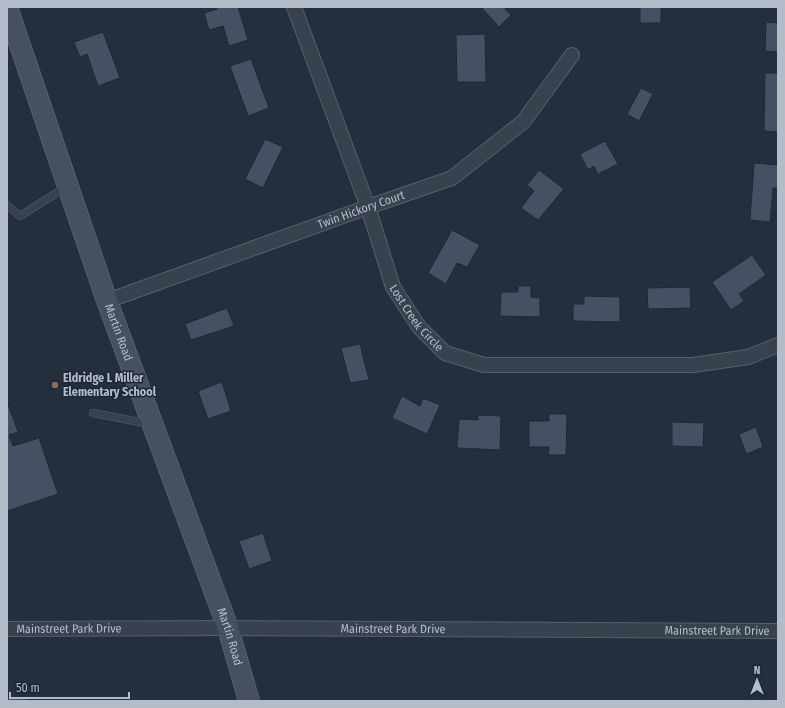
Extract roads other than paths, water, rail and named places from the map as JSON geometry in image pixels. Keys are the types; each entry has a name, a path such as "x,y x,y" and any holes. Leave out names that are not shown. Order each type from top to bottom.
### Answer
{"street":[{"name":"Martin Road","path":"7,7 107,301 228,628 249,701"},
{"name":"Lost Creek Circle","path":"294,7 368,207 393,287 418,327 445,353 484,365 693,365 748,357 778,345"},
{"name":"Twin Hickory Court","path":"107,301 452,178 523,122 572,55"},
{"name":"Mainstreet Park Drive","path":"7,629 228,628 778,631"}],"lane":[{"path":"7,205 20,216 68,186"},
{"path":"93,414 153,424"}],"waterway":[{"path":"7,700 24,701"}],"place":[{"name":"Eldridge L Miller Elementary School","path":"55,385"}]}
